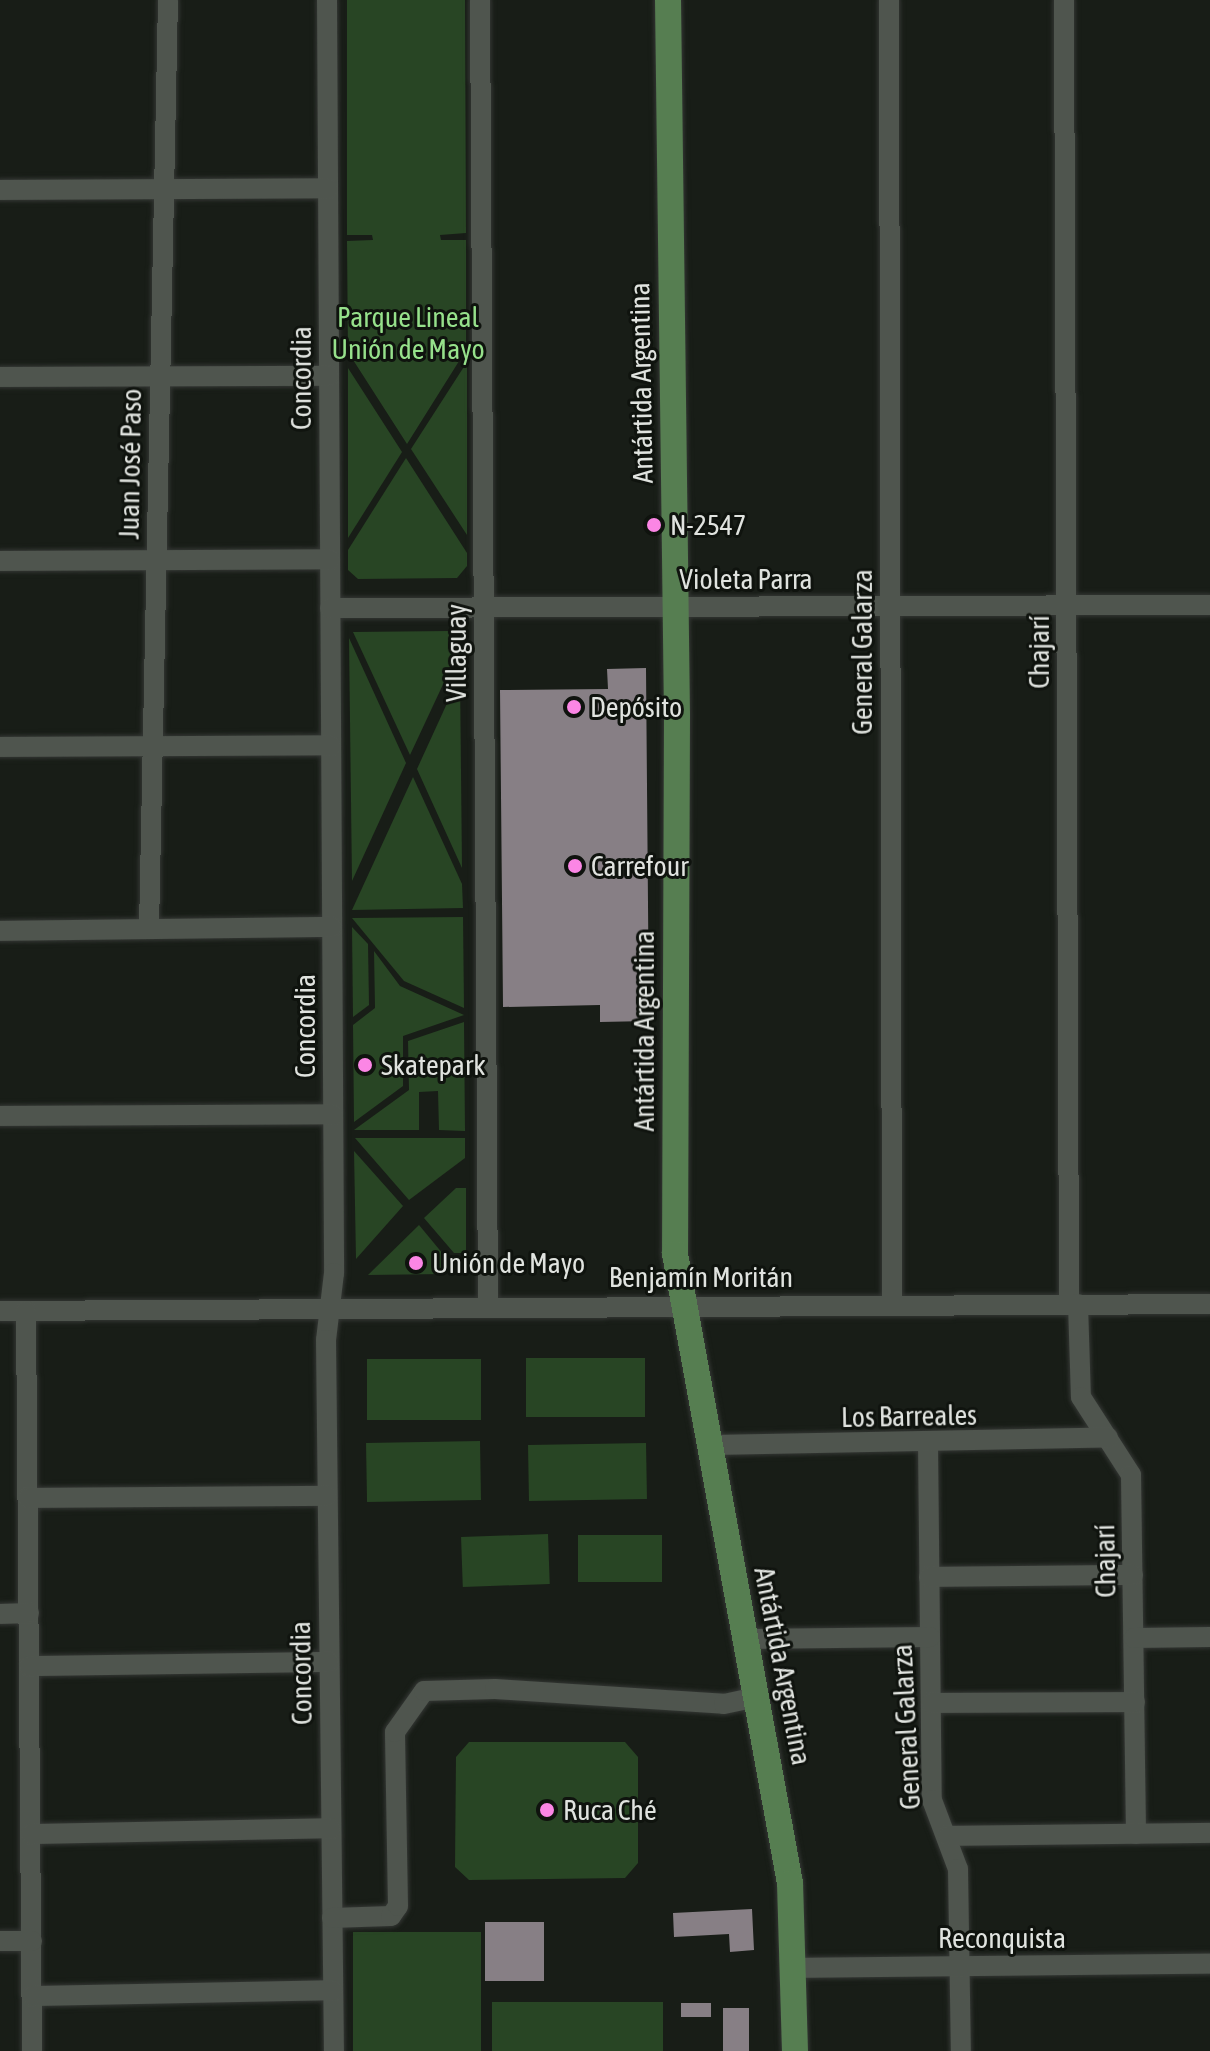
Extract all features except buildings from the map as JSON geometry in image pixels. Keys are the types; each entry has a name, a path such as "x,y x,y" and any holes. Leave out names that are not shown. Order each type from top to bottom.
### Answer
{"main road":[{"name":"Antártida Argentina","path":"668,0 677,607 675,1234 683,1304 790,1883 795,2051"}],"street":[{"name":"Juan José Paso","path":"149,929 168,0"},
{"name":"Concordia","path":"327,0 333,1114 327,1496 334,2051"},
{"name":"Villaguay","path":"480,0 488,1306"},
{"name":"General Galarza","path":"889,0 892,1304"},
{"name":"Chajarí","path":"1064,0 1074,1304 1081,1397 1130,1467 1136,1834"},
{"path":"0,190 328,188"},
{"path":"0,377 329,376"},
{"path":"0,561 330,559"},
{"name":"Violeta Parra","path":"330,608 1210,605"},
{"path":"0,747 331,745"},
{"path":"0,931 332,927"},
{"path":"0,1116 333,1114"},
{"name":"Benjamín Moritán","path":"0,1311 683,1304 1210,1304"},
{"path":"26,1311 32,2051"},
{"name":"Los Barreales","path":"709,1445 1108,1437"},
{"name":"General Galarza","path":"928,1443 933,1808 948,1836 958,1869 961,2051"},
{"path":"28,1498 327,1496"},
{"path":"929,1577 1133,1575"},
{"path":"0,1614 29,1613"},
{"path":"745,1639 930,1637"},
{"path":"1134,1638 1210,1637"},
{"path":"29,1666 329,1662"},
{"path":"332,1918 391,1916 398,1906 395,1732 424,1691 495,1689 724,1704 756,1697"},
{"path":"931,1703 1135,1702"},
{"path":"31,1834 331,1828"},
{"path":"948,1836 1210,1833"},
{"path":"0,1941 32,1941"},
{"name":"Reconquista","path":"794,1968 1210,1964"},
{"path":"32,1996 333,1990"}],"green space":[{"path":"347,0 465,0 466,233 440,235 441,240 466,240 466,350 407,444 348,352 347,241 373,240 372,235 347,235"},
{"name":"Parque Lineal Unión de Mayo","path":"467,362 467,535 411,449"},
{"name":"Parque Lineal Unión de Mayo","path":"348,368 402,452 348,538"},
{"path":"406,458 467,553 467,566 457,578 358,579 348,570 348,550"},
{"path":"449,631 460,648 410,755 353,632"},
{"path":"349,638 406,763 352,881"},
{"path":"460,675 462,868 417,769"},
{"path":"413,777 462,884 463,908 352,910"},
{"path":"463,917 464,1008 404,981 352,918"},
{"path":"352,927 368,944 369,1005 353,1017"},
{"path":"374,951 400,986 464,1015 403,1036 403,1086 354,1122 353,1025 375,1008"},
{"path":"464,1022 465,1131 439,1130 438,1091 419,1092 419,1130 354,1130 409,1090 408,1041"},
{"path":"355,1138 465,1138 465,1158 409,1200"},
{"path":"354,1151 403,1206 356,1259"},
{"path":"456,1188 466,1188 466,1253 454,1253 424,1218"},
{"path":"419,1225 448,1260 444,1274 368,1275"},
{"path":"526,1358 645,1358 645,1417 526,1417"},
{"path":"367,1359 481,1359 481,1420 367,1420"},
{"path":"480,1441 481,1500 367,1502 366,1443"},
{"path":"646,1443 647,1499 529,1501 528,1445"},
{"path":"548,1534 550,1584 463,1587 461,1537"},
{"path":"578,1535 662,1535 662,1582 578,1582"},
{"name":"Ruca Ché","path":"469,1742 625,1742 638,1757 638,1863 625,1878 469,1880 455,1867 456,1757"},
{"path":"353,1932 481,1932 481,2051 353,2051"},
{"path":"492,2002 663,2002 663,2051 492,2051"}],"place":[{"name":"N-2547","path":"654,525"},
{"name":"Depósito","path":"574,707"},
{"name":"Carrefour","path":"575,866"},
{"name":"Skatepark","path":"365,1065"},
{"name":"Unión de Mayo","path":"416,1263"},
{"name":"Ruca Ché","path":"547,1810"}]}
